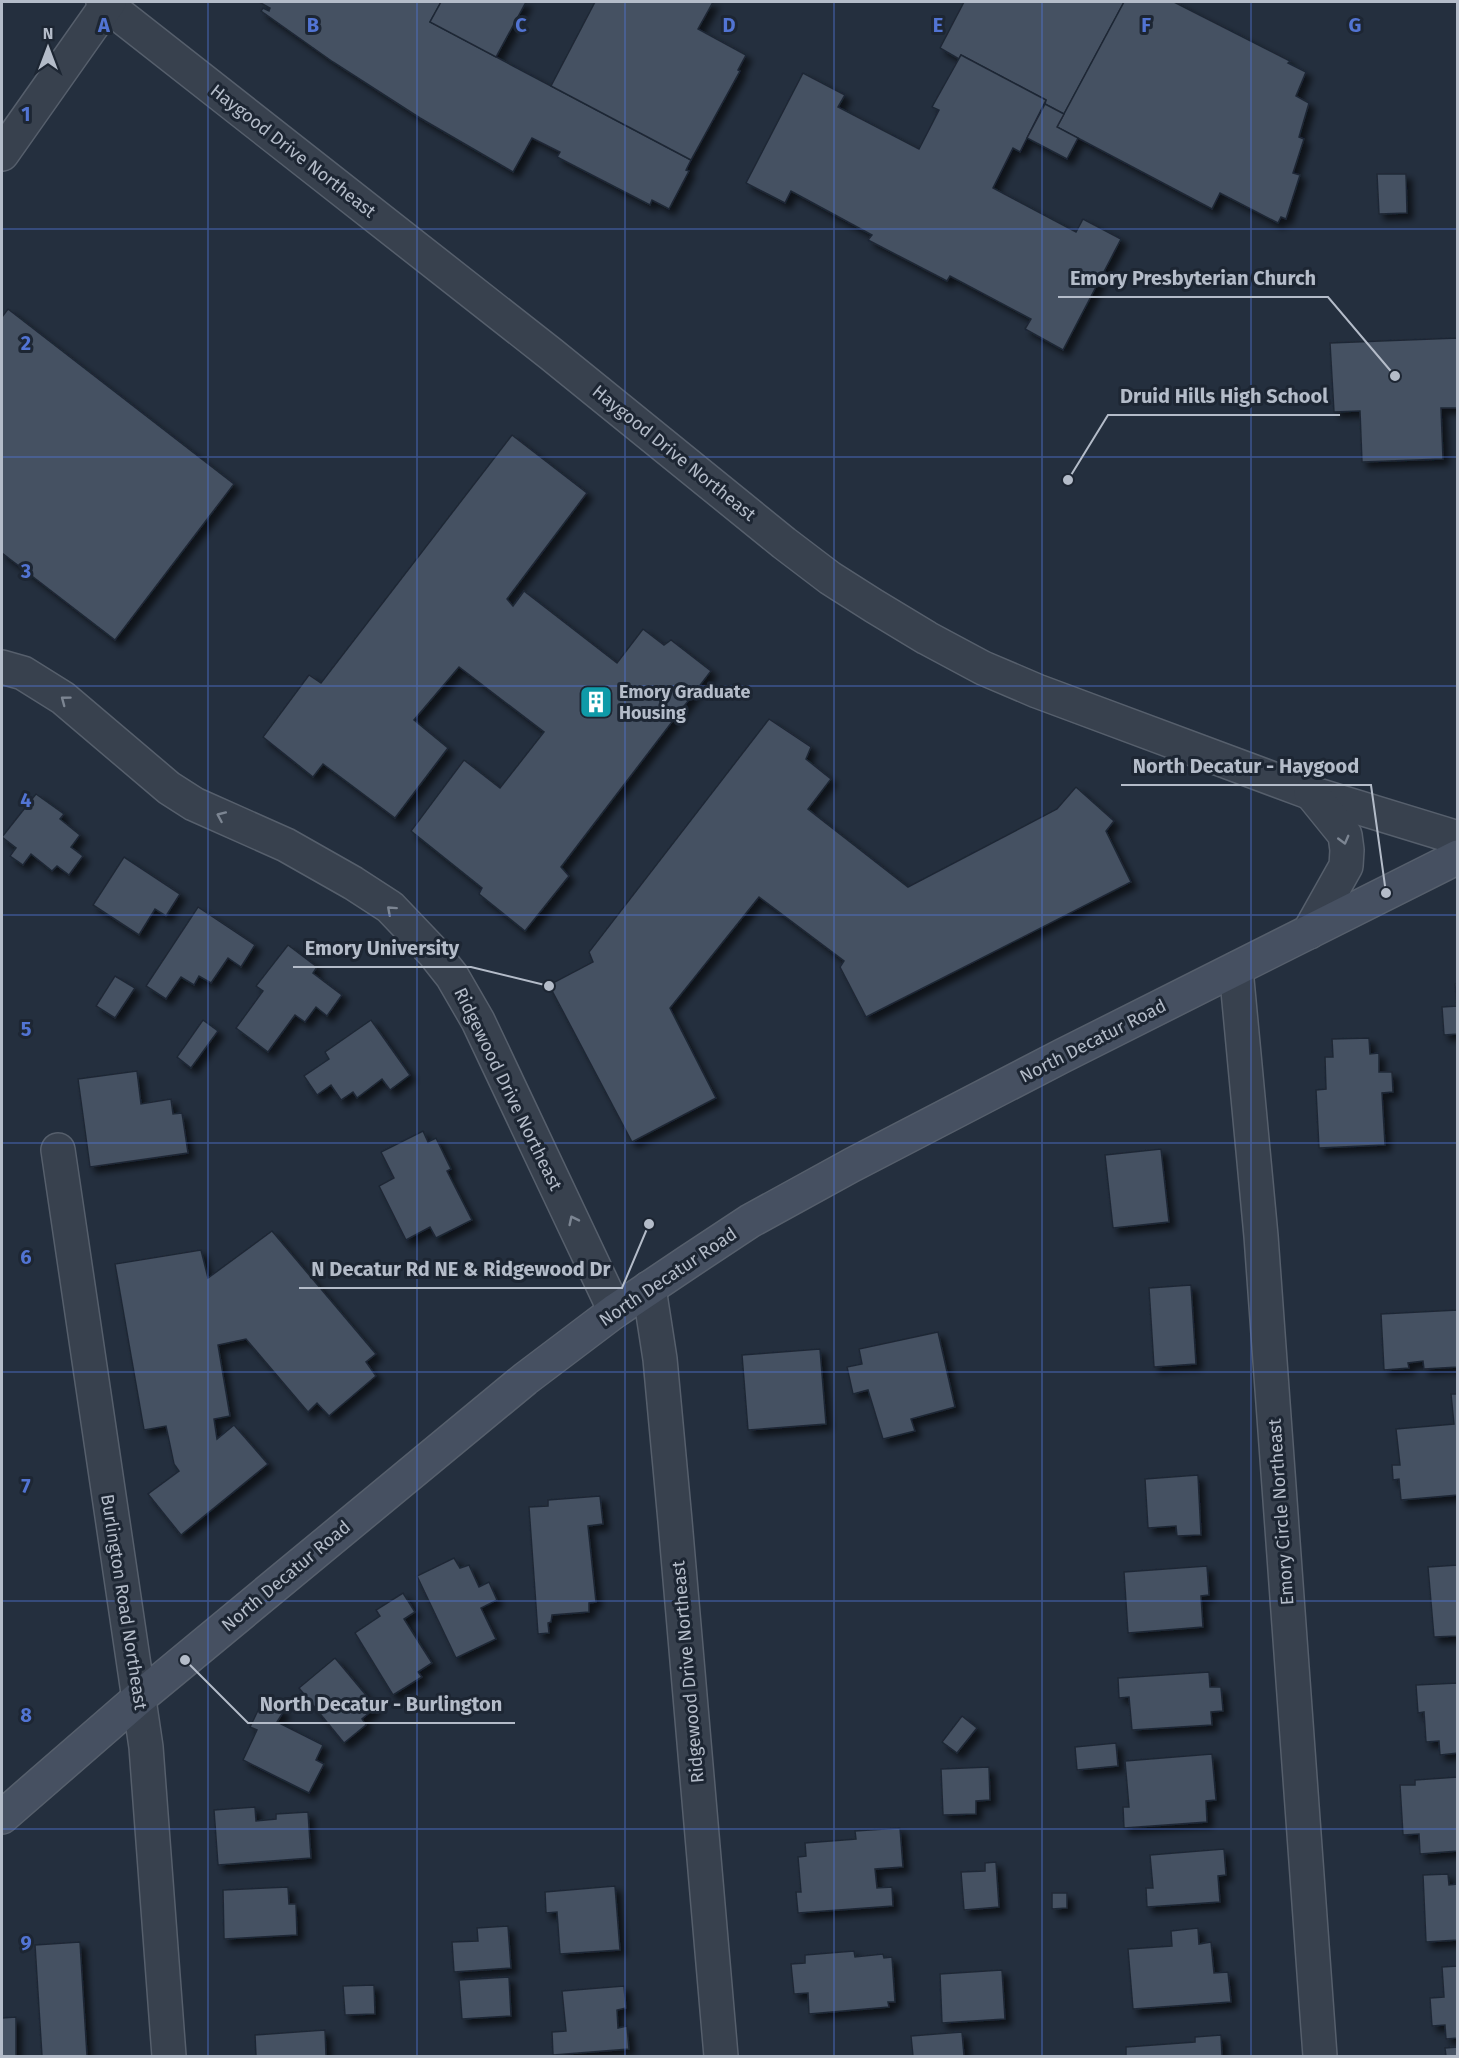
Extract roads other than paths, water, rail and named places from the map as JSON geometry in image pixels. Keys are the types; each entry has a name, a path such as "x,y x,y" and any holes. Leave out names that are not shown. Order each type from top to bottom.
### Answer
{"main road":[{"name":"North Decatur Road","path":"2,1817 138,1698 525,1379 648,1288 750,1221 802,1191 1062,1056 1458,857"}],"street":[{"path":"5,146 107,3"},
{"name":"Haygood Drive Northeast","path":"107,3 552,354 784,543 830,578 927,638 983,668 1036,691 1311,793 1458,838"},
{"name":"Ridgewood Drive Northeast","path":"2,667 23,673 63,698 169,788 194,804 286,845 373,895 390,908 433,952 452,976 478,1021 615,1311"},
{"path":"1309,932 1346,866 1347,850 1344,835 1311,793"},
{"name":"Emory Circle Northeast","path":"1236,969 1261,1236 1320,2056"},
{"name":"Burlington Road Northeast","path":"58,1150 148,1772 169,2056"},
{"name":"Ridgewood Drive Northeast","path":"648,1288 660,1359 721,2056"}],"place":[{"name":"Emory Presbyterian Church","path":"1395,376"},
{"name":"Druid Hills High School","path":"1068,480"},
{"name":"Emory Graduate Housing","path":"596,702"},
{"name":"North Decatur - Haygood","path":"1386,893"},
{"name":"Emory University","path":"549,986"},
{"name":"N Decatur Rd NE & Ridgewood Dr","path":"649,1224"},
{"name":"North Decatur - Burlington","path":"185,1660"}]}
